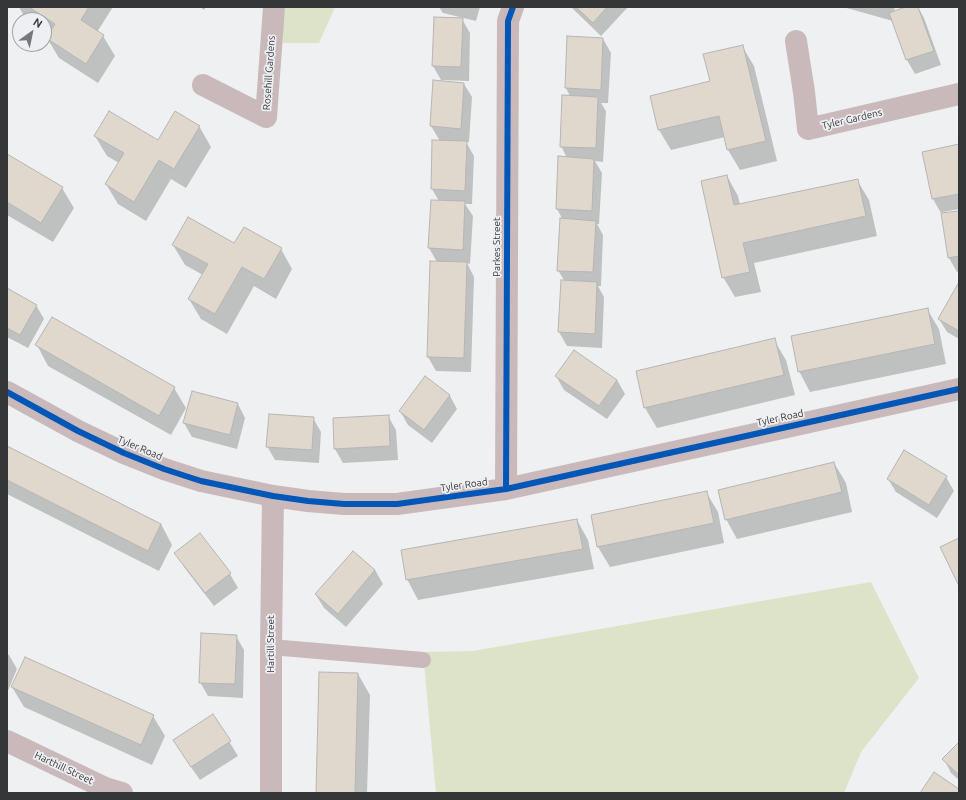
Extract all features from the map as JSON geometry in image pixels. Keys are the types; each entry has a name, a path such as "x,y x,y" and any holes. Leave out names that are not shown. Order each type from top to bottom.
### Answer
{"street":[{"name":"Rosehill Gardens","path":"203,85 266,117 274,7"},
{"name":"Parkes Street","path":"506,489 508,22 513,7"},
{"name":"Tyler Gardens","path":"796,41 808,129 959,94"},
{"name":"Tyler Road","path":"7,392 78,431 124,453 164,469 201,481 273,496 308,501 344,504 397,504 506,489 959,389"},
{"name":"Hartill Street","path":"271,793 273,496"},
{"name":"Harthill Street","path":"7,741 105,788 122,793"}],"lane":[{"path":"271,647 423,660"}],"green space":[{"path":"285,7 335,7 319,43 281,43"},
{"path":"871,582 919,678 861,752 844,793 436,793 423,652 473,651"}],"building":[{"path":"29,7 89,7 81,20 104,35 86,64 52,42 52,29 55,24 52,22 52,12 37,12"},
{"path":"576,7 607,7 593,23"},
{"path":"905,7 918,7 934,51 906,60 889,13"},
{"path":"434,17 463,18 461,67 432,66"},
{"path":"567,36 603,38 601,90 565,88"},
{"path":"743,45 766,141 727,150 719,116 658,130 650,96 710,81 703,54"},
{"path":"433,80 464,83 461,129 430,126"},
{"path":"562,95 598,97 596,148 560,147"},
{"path":"109,111 158,140 175,111 200,126 174,169 159,160 134,202 105,184 124,153 94,136"},
{"path":"432,140 467,141 465,191 431,189"},
{"path":"959,144 959,194 932,199 922,152"},
{"path":"7,154 63,187 41,223 7,202"},
{"path":"558,156 594,159 592,211 556,209"},
{"path":"727,175 734,205 858,179 866,216 743,243 750,272 722,278 701,181"},
{"path":"431,200 465,201 463,250 428,248"},
{"path":"959,211 959,256 948,258 941,213"},
{"path":"188,217 234,243 244,227 282,248 264,279 242,267 215,314 188,299 208,264 172,245"},
{"path":"560,218 596,221 593,272 557,271"},
{"path":"430,261 467,262 464,358 427,357"},
{"path":"561,280 597,282 595,334 558,332"},
{"path":"959,282 959,331 938,319"},
{"path":"7,288 37,305 20,335 7,328"},
{"path":"928,308 935,344 798,372 791,336"},
{"path":"52,317 175,387 159,416 35,345"},
{"path":"775,338 784,375 644,408 636,371"},
{"path":"574,350 617,380 599,406 555,376"},
{"path":"425,376 450,395 424,430 399,411"},
{"path":"192,391 238,403 230,435 183,423"},
{"path":"269,414 314,417 312,450 266,447"},
{"path":"389,415 390,446 334,449 333,418"},
{"path":"7,446 161,524 148,551 7,480"},
{"path":"904,450 947,476 929,505 887,479"},
{"path":"834,462 842,492 725,520 718,490"},
{"path":"707,491 714,523 597,547 591,515"},
{"path":"577,519 583,549 406,580 401,550"},
{"path":"200,533 231,573 205,593 174,553"},
{"path":"959,538 959,586 940,547"},
{"path":"353,551 375,570 338,614 315,594"},
{"path":"201,633 237,635 235,684 199,683"},
{"path":"25,657 154,715 141,745 11,687"},
{"path":"319,672 358,673 355,793 316,793"},
{"path":"213,714 231,741 191,767 173,740"},
{"path":"959,742 959,775 942,759"},
{"path":"934,772 959,789 959,793 920,793"}],"cycle path":[{"path":"506,489 508,21 513,7"},
{"path":"7,392 78,431 124,453 164,469 201,481 273,496 308,501 344,504 397,504 506,489 959,389"}]}
